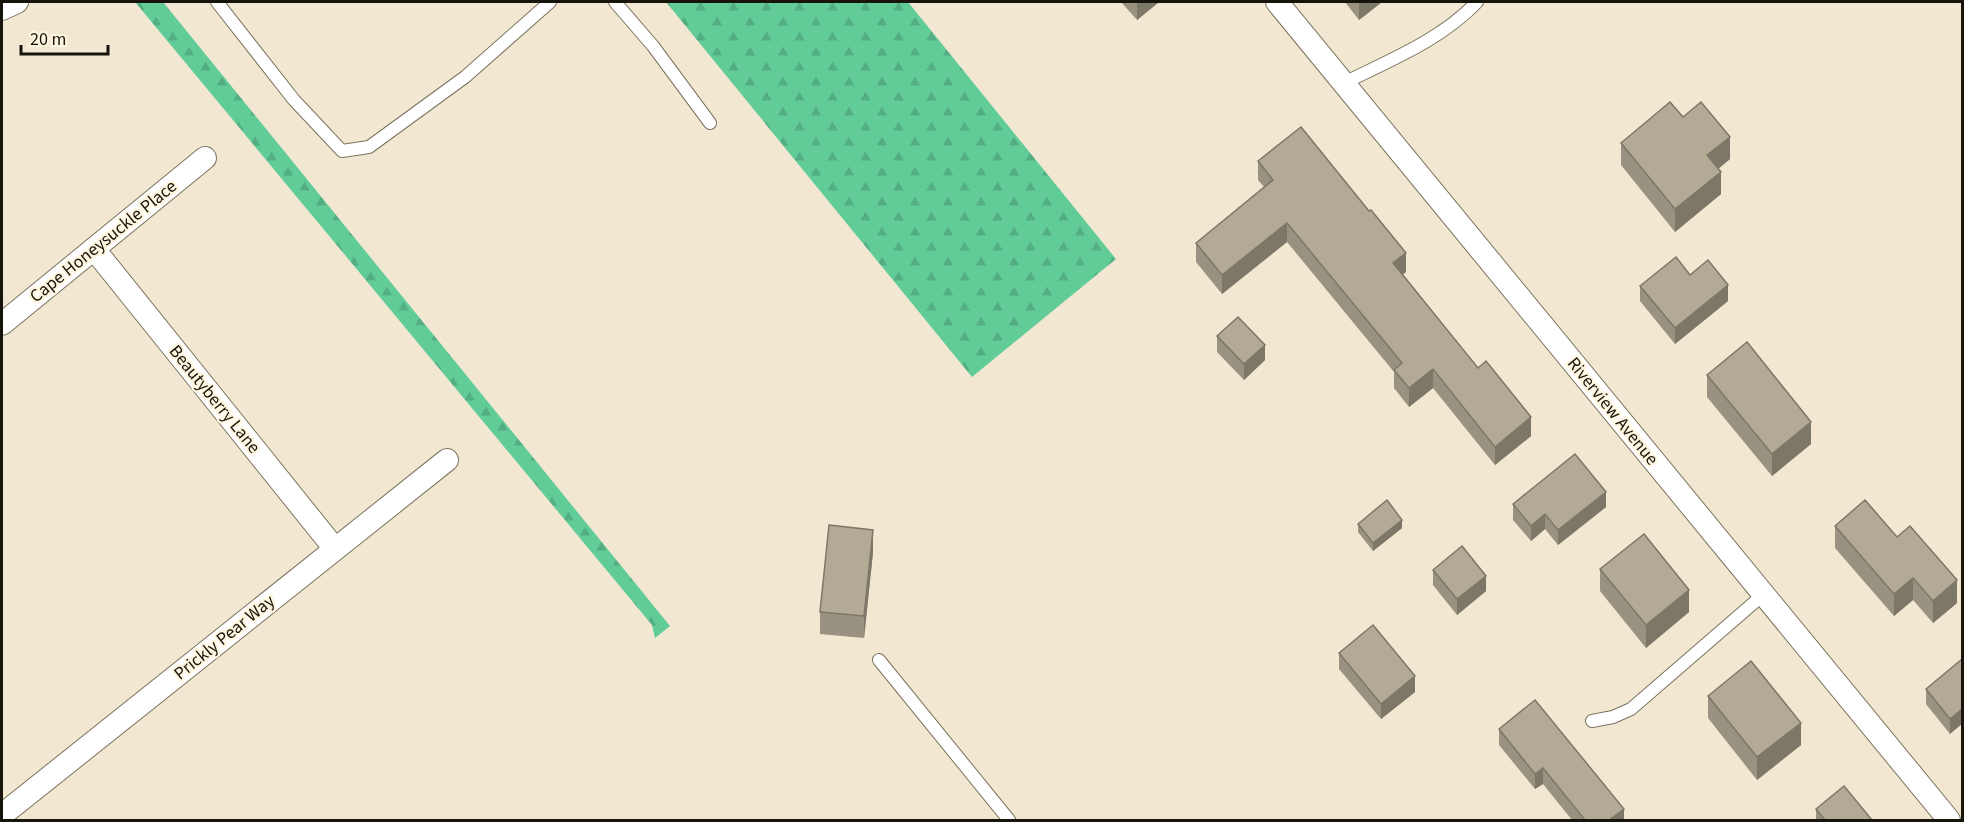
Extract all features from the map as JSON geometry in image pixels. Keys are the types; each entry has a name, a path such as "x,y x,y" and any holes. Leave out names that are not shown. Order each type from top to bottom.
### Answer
{"street":[{"path":"2,9 16,2"},
{"name":"Riverview Avenue","path":"1277,2 1949,820"},
{"name":"Cape Honeysuckle Place","path":"2,324 205,158"},
{"name":"Beautyberry Lane","path":"94,249 335,549"},
{"name":"Prickly Pear Way","path":"2,815 447,460"}],"lane":[{"path":"218,2 294,100 342,151 369,147 465,77 550,2"},
{"path":"615,2 653,46 710,123"},
{"path":"1344,83 1429,40 1461,19 1477,2"},
{"path":"1592,721 1613,717 1631,709 1764,594"},
{"path":"879,660 1009,820"}],"green space":[{"path":"135,2 163,2 670,626 655,638 652,625"},
{"path":"666,2 908,2 1116,259 972,377"}],"building":[{"path":"1670,102 1683,117 1701,102 1730,137 1707,155 1721,172 1675,209 1621,143"},
{"path":"1301,127 1406,253 1393,263 1478,368 1486,361 1531,417 1495,447 1433,369 1409,388 1394,370 1402,363 1287,223 1222,275 1196,243 1273,180 1258,161"},
{"path":"1676,257 1690,275 1708,260 1728,285 1675,328 1640,286"},
{"path":"1238,317 1265,345 1244,364 1217,336"},
{"path":"1747,342 1811,422 1772,454 1707,375"},
{"path":"1575,454 1606,492 1558,530 1545,514 1531,526 1513,504"},
{"path":"1387,500 1402,520 1373,543 1358,524"},
{"path":"1865,500 1897,537 1910,526 1957,580 1933,601 1913,578 1894,594 1835,526"},
{"path":"829,525 873,530 864,616 820,612"},
{"path":"1644,534 1689,590 1646,625 1600,569"},
{"path":"1462,546 1486,576 1457,599 1433,570"},
{"path":"1373,625 1415,676 1381,704 1339,653"},
{"path":"1962,659 1962,709 1950,719 1926,689"},
{"path":"1751,661 1801,723 1757,757 1708,696"},
{"path":"1535,700 1624,809 1609,820 1585,820 1543,768 1535,774 1499,729"},
{"path":"1844,786 1872,820 1825,820 1816,809"}]}
